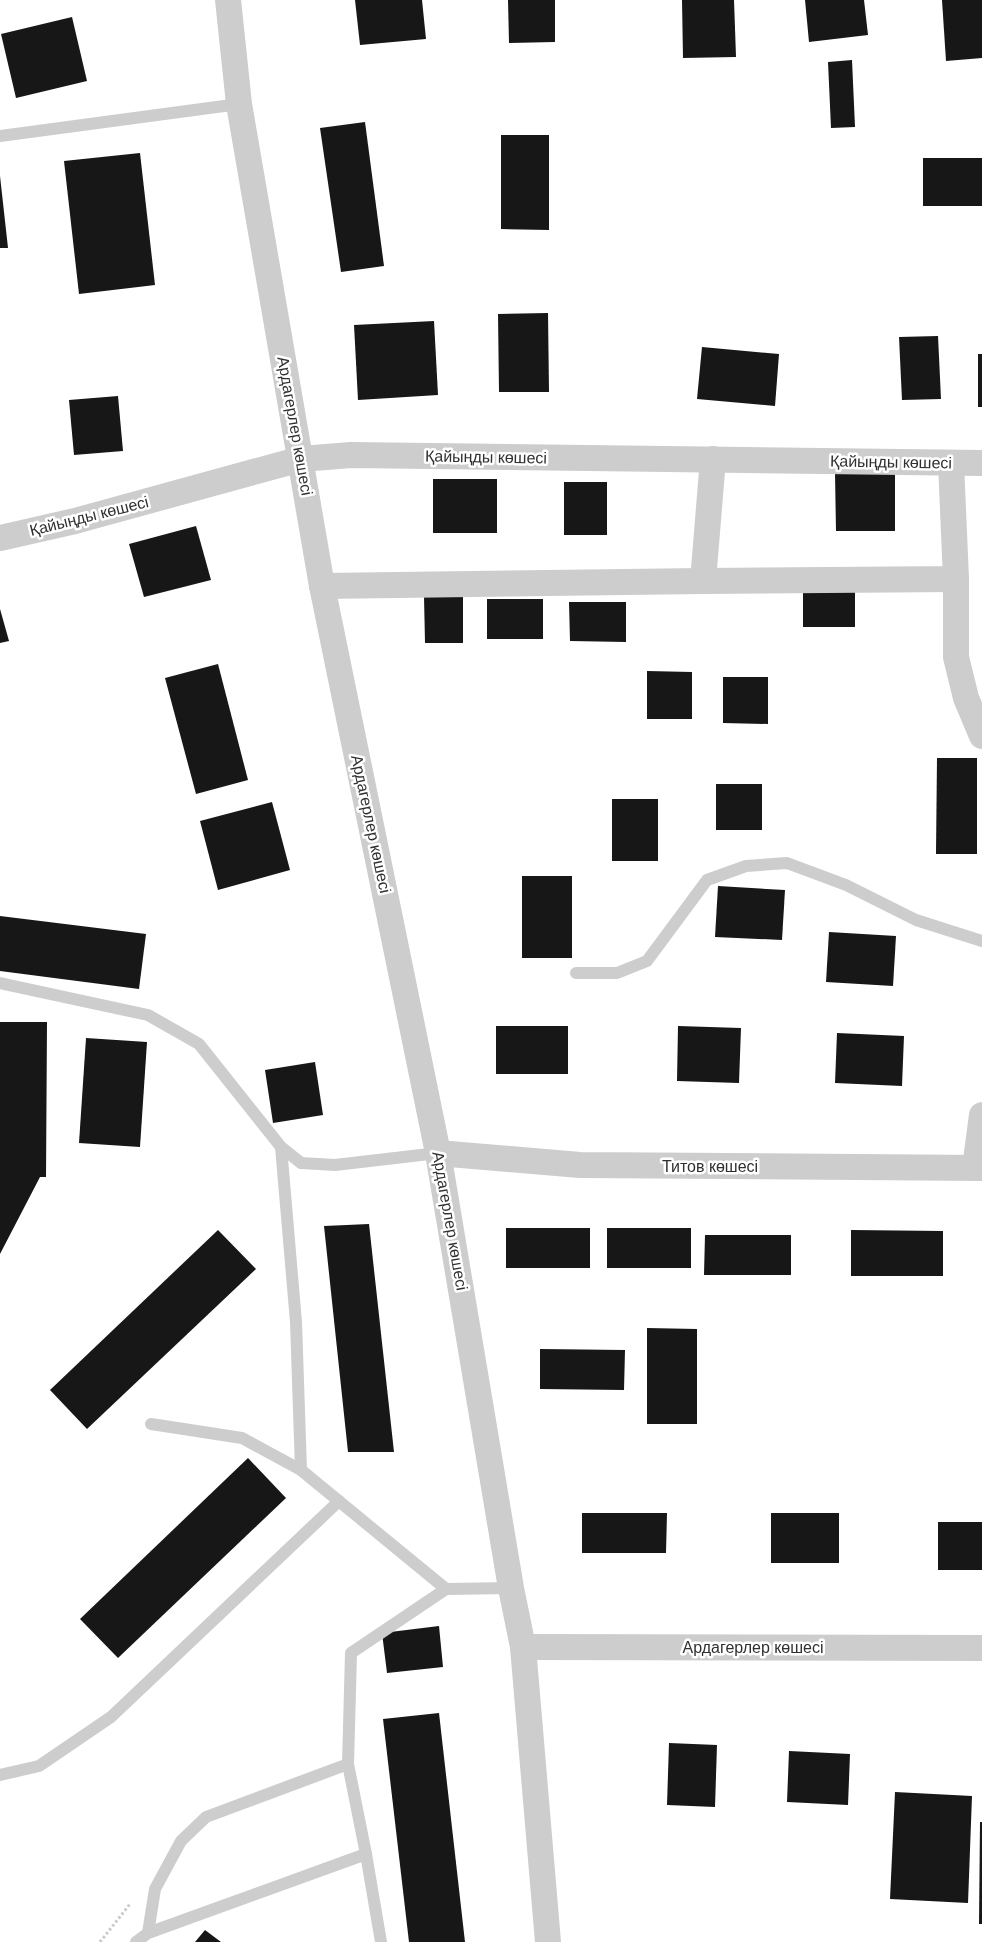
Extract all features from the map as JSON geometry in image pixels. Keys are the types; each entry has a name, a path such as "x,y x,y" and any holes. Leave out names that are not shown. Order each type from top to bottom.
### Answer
{"street":[{"name":"Ардагерлер көшесі","path":"228,0 239,104 322,586 438,1153 511,1588 523,1647 548,1942"},
{"name":"Қайыңды көшесі","path":"0,538 75,521 301,459 351,455 982,463"},
{"path":"703,580 713,459"},
{"path":"951,463 956,579 956,657 966,698 982,736"},
{"path":"322,586 703,580 956,579"},
{"path":"979,1168 982,1115"},
{"name":"Титов көшесі","path":"438,1153 580,1165 979,1168"},
{"name":"Ардагерлер көшесі","path":"523,1647 982,1648"}],"lane":[{"path":"0,136 239,104"},
{"path":"576,973 617,973 647,961 708,880 746,866 787,863 846,885 916,920 982,941"},
{"path":"0,983 148,1015 199,1044 281,1147 302,1163 334,1165 438,1153"},
{"path":"281,1147 296,1322 301,1470"},
{"path":"151,1424 242,1438 301,1470 446,1589"},
{"path":"0,1775 39,1766 111,1717 339,1501"},
{"path":"381,1942 348,1764 351,1653 446,1589 511,1588"},
{"path":"148,1933 155,1889 181,1841 206,1817 348,1764"},
{"path":"136,1942 148,1933 366,1854"}],"path":[{"path":"100,1942 132,1903 152,1910"}],"building":[{"path":"355,0 422,0 426,39 360,45"},
{"path":"508,0 555,0 555,42 509,43"},
{"path":"682,0 734,0 736,57 683,58"},
{"path":"805,0 864,0 868,35 809,42"},
{"path":"942,0 982,0 982,58 946,61"},
{"path":"72,17 87,81 16,98 1,34"},
{"path":"852,60 855,127 831,128 828,62"},
{"path":"365,122 384,266 341,272 320,128"},
{"path":"501,135 549,135 549,230 501,229"},
{"path":"140,153 155,285 79,294 64,161"},
{"path":"923,158 982,158 982,206 923,206"},
{"path":"0,176 8,248 0,248"},
{"path":"548,313 549,392 499,392 498,314"},
{"path":"434,321 438,395 358,400 354,325"},
{"path":"938,336 941,399 902,400 899,337"},
{"path":"702,347 779,354 775,406 697,399"},
{"path":"978,354 982,354 982,407 978,407"},
{"path":"118,396 123,451 74,455 69,400"},
{"path":"835,473 895,473 895,531 836,531"},
{"path":"433,479 497,479 497,533 433,533"},
{"path":"564,482 607,482 607,535 564,535"},
{"path":"196,526 211,580 144,597 129,544"},
{"path":"803,586 855,586 855,627 803,627"},
{"path":"424,596 463,597 463,643 425,643"},
{"path":"487,599 543,599 543,639 487,639"},
{"path":"569,602 626,602 626,642 570,641"},
{"path":"0,609 9,641 0,643"},
{"path":"218,664 248,780 196,794 165,678"},
{"path":"647,671 692,672 692,719 647,719"},
{"path":"723,677 768,677 768,724 723,723"},
{"path":"937,758 977,758 977,854 936,854"},
{"path":"716,784 762,784 762,830 716,830"},
{"path":"612,799 658,799 658,861 612,861"},
{"path":"272,802 290,870 218,890 200,821"},
{"path":"522,876 572,876 572,958 522,958"},
{"path":"718,886 785,890 782,940 715,937"},
{"path":"0,916 146,934 139,989 0,971"},
{"path":"829,932 896,936 893,986 826,982"},
{"path":"0,1022 47,1022 46,1177 40,1177 0,1254"},
{"path":"496,1026 568,1026 568,1074 496,1074"},
{"path":"678,1026 741,1028 739,1083 677,1081"},
{"path":"837,1033 904,1036 902,1086 835,1083"},
{"path":"86,1038 147,1042 140,1147 79,1143"},
{"path":"315,1062 323,1115 273,1123 265,1070"},
{"path":"369,1224 394,1452 348,1452 324,1226"},
{"path":"506,1228 590,1228 590,1268 506,1268"},
{"path":"607,1228 691,1228 691,1268 607,1268"},
{"path":"218,1230 256,1269 87,1429 50,1390"},
{"path":"851,1230 943,1231 943,1276 851,1276"},
{"path":"705,1235 791,1235 791,1275 704,1275"},
{"path":"647,1328 697,1329 697,1424 647,1424"},
{"path":"540,1349 625,1350 624,1390 540,1389"},
{"path":"248,1458 286,1498 118,1658 80,1619"},
{"path":"582,1513 667,1513 666,1553 582,1553"},
{"path":"771,1513 839,1513 839,1563 771,1563"},
{"path":"938,1522 982,1522 982,1570 938,1570"},
{"path":"439,1626 443,1667 387,1673 382,1633"},
{"path":"439,1713 465,1942 409,1942 383,1719"},
{"path":"669,1743 717,1745 715,1807 667,1805"},
{"path":"789,1751 850,1754 848,1805 787,1802"},
{"path":"895,1792 972,1796 968,1903 890,1899"},
{"path":"980,1822 982,1822 982,1924 979,1924"},
{"path":"205,1930 221,1942 195,1942"}]}
